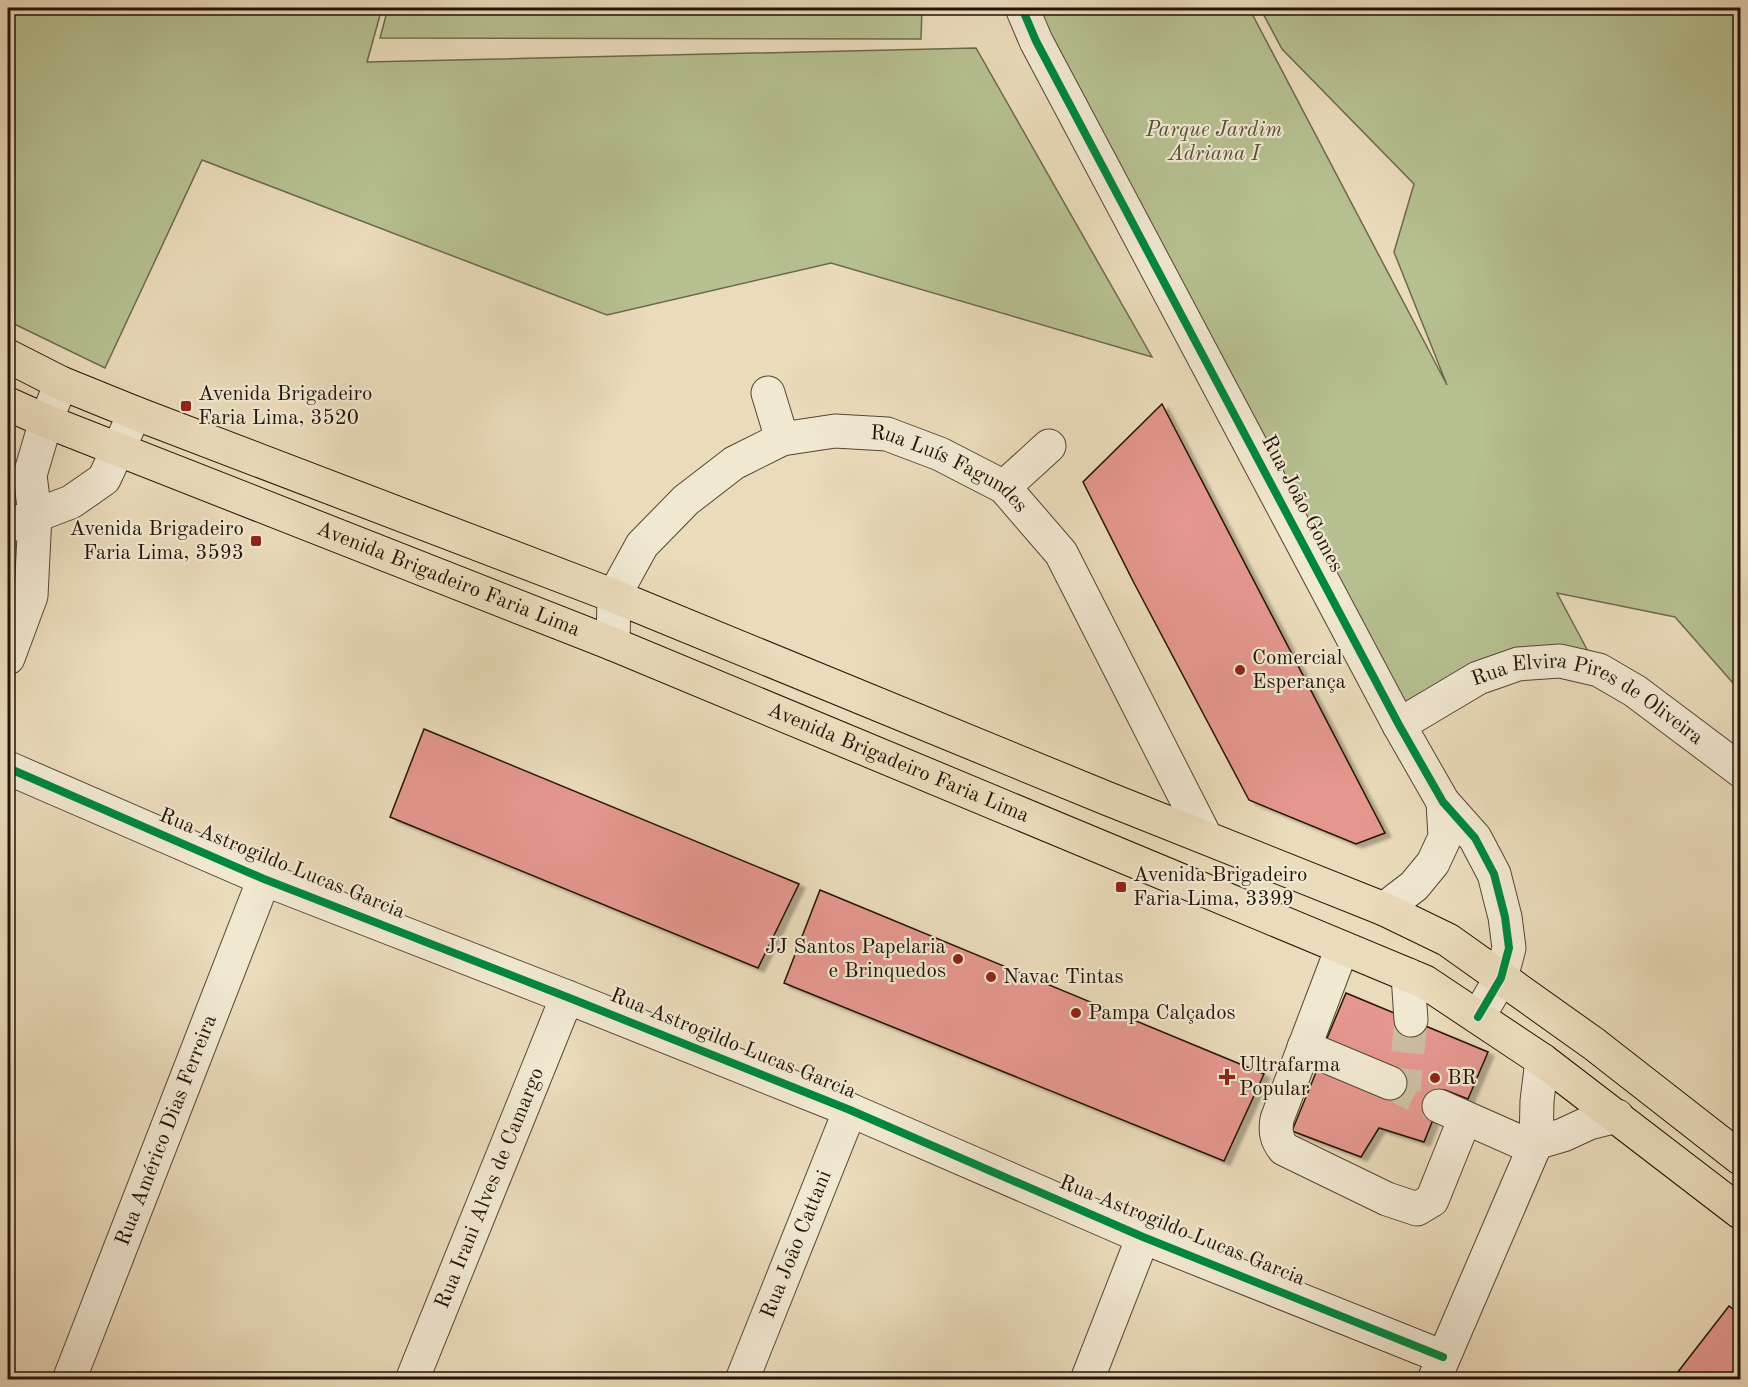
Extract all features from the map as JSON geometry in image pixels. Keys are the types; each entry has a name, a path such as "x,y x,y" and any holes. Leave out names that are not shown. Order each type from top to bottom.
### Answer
{"main road":[{"path":"8,356 61,383 135,413 614,596 1106,798 1384,909 1448,940 1594,1044 1740,1158"},
{"name":"Avenida Brigadeiro Faria Lima","path":"8,404 118,450 613,644 1425,982 1542,1060 1740,1212"}],"street":[{"name":"Rua João Gomes","path":"1022,8 1036,41 1399,725 1443,802 1475,838 1494,874 1505,917 1509,948 1501,978 1478,1017"},
{"path":"8,658 31,596 21,520 30,475 46,421 61,383"},
{"path":"768,393 782,439"},
{"path":"21,520 70,502 104,479 135,413"},
{"name":"Rua Luís Fagundes","path":"613,644 614,596 642,545 686,500 734,463 782,439 835,431 887,434 940,454 1004,487 1061,553 1205,836"},
{"path":"1004,487 1049,446"},
{"name":"Rua Elvira Pires de Oliveira","path":"1399,725 1478,678 1518,664 1560,661 1599,670 1635,691 1740,770"},
{"name":"Rua Astrogildo Lucas Garcia","path":"8,768 264,879 850,1110 1439,1368"},
{"name":"Rua João Gomes","path":"1384,909 1414,886 1433,864 1445,837 1443,802"},
{"name":"Rua Américo Dias Ferreira","path":"69,1380 264,879"},
{"path":"1342,948 1277,1119 1275,1130 1284,1149 1388,1199 1417,1209 1432,1200 1452,1112 1535,1146 1589,1123 1617,1116"},
{"path":"1408,975 1411,1020"},
{"name":"Rua Irani Alves de Camargo","path":"412,1380 567,997"},
{"path":"1304,1047 1390,1083"},
{"path":"1439,1368 1535,1146 1542,1060"},
{"name":"Rua João Cattani","path":"742,1380 850,1110"},
{"path":"1087,1380 1143,1237"}],"green space":[{"path":"8,8 382,8 367,62 976,48 1152,357 831,263 607,315 202,160 105,368 8,321"},
{"path":"388,8 922,8 921,39 380,38"},
{"name":"Parque Jardim Adriana I","path":"1037,8 1249,8 1447,385 1394,252 1414,184 1282,49 1260,8 1740,8 1740,691 1675,617 1557,593 1591,657 1405,705"}],"building":[{"name":"Comercial Esperança","path":"1162,404 1385,833 1356,844 1249,800 1134,583 1083,482"},
{"path":"424,729 799,884 758,968 390,817"},
{"path":"820,890 1264,1074 1224,1161 784,983"},
{"name":"BR","path":"1346,993 1488,1052 1468,1099 1445,1090 1424,1142 1379,1128 1361,1157 1292,1131"},
{"path":"1729,1306 1740,1314 1740,1380 1677,1380 1674,1377"}],"tunnel":[{"path":"1411,1020 1404,1090 1439,1106"}],"cycle path":[{"path":"1022,8 1036,41 1399,725 1443,802 1475,838 1494,874 1505,917 1509,948 1501,978 1478,1017"},
{"path":"8,768 264,879 850,1110 1143,1237 1443,1357"}],"place":[{"name":"Avenida Brigadeiro Faria Lima, 3520","path":"186,406"},
{"name":"Avenida Brigadeiro Faria Lima, 3593","path":"256,541"},
{"name":"Comercial Esperança","path":"1240,670"},
{"name":"Avenida Brigadeiro Faria Lima, 3399","path":"1121,887"},
{"name":"JJ Santos Papelaria e Brinquedos","path":"958,959"},
{"name":"Navac Tintas","path":"991,977"},
{"name":"Pampa Calçados","path":"1076,1013"},
{"name":"Ultrafarma Popular","path":"1227,1077"},
{"name":"BR","path":"1435,1078"}]}
